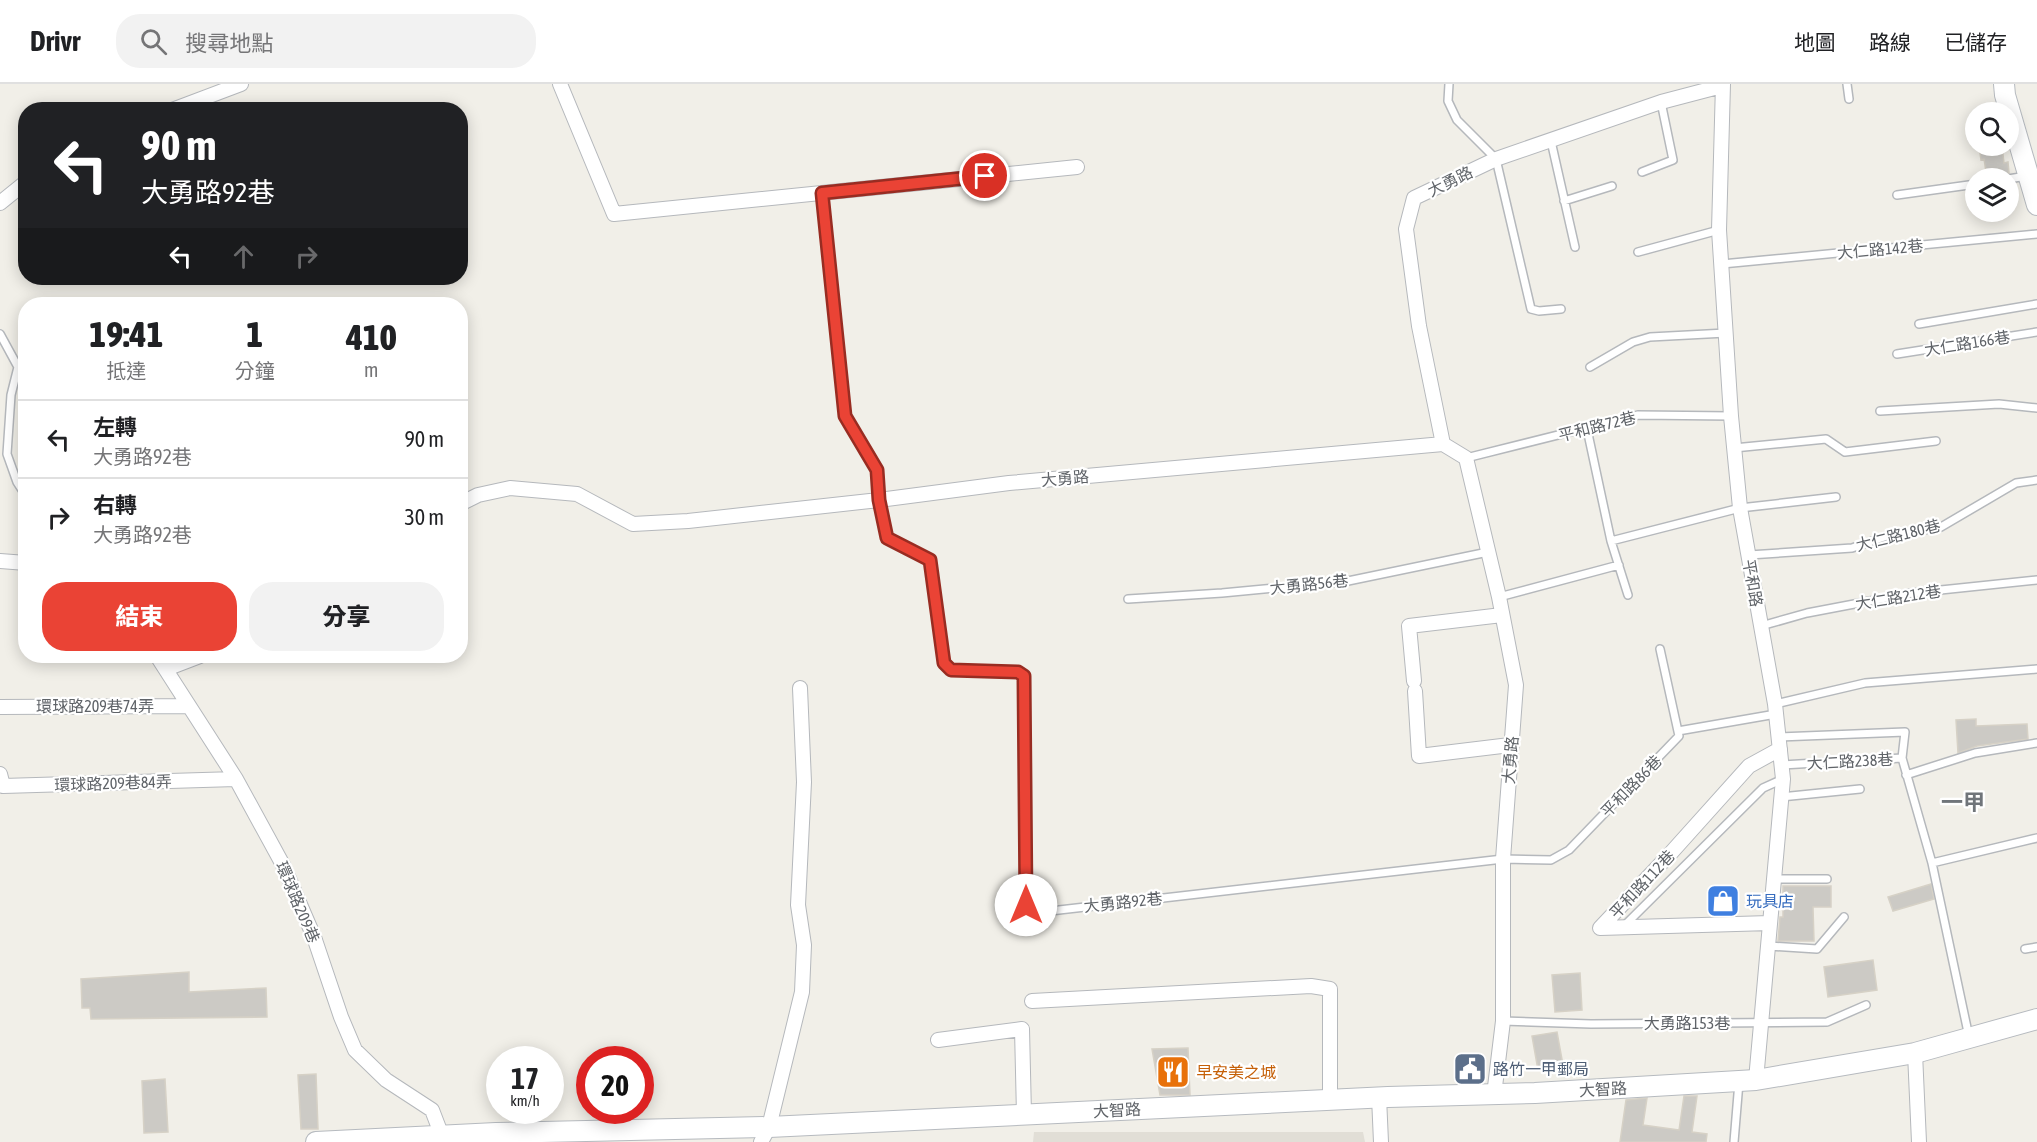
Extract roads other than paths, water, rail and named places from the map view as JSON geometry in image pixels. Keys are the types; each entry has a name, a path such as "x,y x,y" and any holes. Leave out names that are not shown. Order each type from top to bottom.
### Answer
{"street":[{"path":"193,102 241,84"},
{"path":"560,84 614,214 1077,167"},
{"path":"2004,84 2005,95 2037,205"},
{"name":"大勇路","path":"468,500 478,495 510,488 539,490 577,494 633,524 688,521 1009,483 1443,444 1419,326 1406,229 1414,198 1496,159 1661,102 1722,85"},
{"name":"平和路","path":"1722,85 1719,230 1731,416 1740,508 1775,709 1782,772 1762,1023 1748,1081"},
{"path":"2,198 18,187"},
{"path":"1443,444 1466,458"},
{"name":"大勇路","path":"1466,458 1516,685 1503,859 1503,1022 1494,1095"},
{"path":"0,561 18,562"},
{"path":"1502,615 1409,626 1419,756 1510,745"},
{"name":"環球路209巷","path":"162,663 236,779 287,875 314,937 341,1017 355,1050 386,1080 432,1110 437,1138"},
{"path":"166,669 182,663"},
{"path":"765,1135 802,992 804,945 798,905 804,782 801,688"},
{"name":"環球路209巷74弄","path":"0,706 189,705"},
{"name":"平和路112巷","path":"1770,923 1600,928 1749,766 1780,743"},
{"name":"環球路209巷84弄","path":"0,774 3,786 236,779"},
{"path":"1032,1001 1311,986 1330,989 1330,1100"},
{"name":"大智路","path":"316,1142 437,1138 765,1135 1024,1115 1379,1097 1494,1095 1748,1081 1915,1053 2037,1019"},
{"path":"938,1040 1022,1029 1024,1115"},
{"path":"1915,1053 1919,1142"},
{"path":"1379,1097 1381,1142"}],"lane":[{"path":"1449,84 1448,101 1457,120 1496,159 1531,309 1539,311 1562,309"},
{"path":"1847,84 1849,99"},
{"path":"1642,172 1673,160 1661,102"},
{"path":"1551,141 1575,247"},
{"path":"2019,177 2029,176"},
{"path":"1564,201 1612,186"},
{"path":"1896,195 1965,186"},
{"name":"大勇路92巷","path":"822,193 845,416 877,470 879,500 887,538 930,560 944,663 951,670 1018,672 1024,676 1026,905 1033,913 1503,859"},
{"path":"1638,252 1719,230"},
{"name":"大仁路142巷","path":"1722,264 2037,234"},
{"path":"1919,324 2037,304"},
{"name":"大仁路166巷","path":"1897,354 2037,332"},
{"path":"1590,367 1633,342 1650,338 1726,333"},
{"path":"0,334 18,367 11,395 7,454 18,484"},
{"path":"1880,411 2000,404 2037,408"},
{"name":"平和路72巷","path":"1466,458 1638,415 1731,416"},
{"path":"1587,429 1611,541 1628,595"},
{"path":"1734,448 1826,439 1845,452 1936,441"},
{"name":"大仁路180巷","path":"1749,555 1852,548 1887,536 1941,527 2016,483 2037,480"},
{"path":"1611,541 1740,508 1836,497"},
{"name":"大勇路56巷","path":"1128,599 1348,581 1488,552"},
{"path":"1498,597 1618,565"},
{"name":"大仁路212巷","path":"1761,626 1807,613 1912,593 2037,580"},
{"path":"1660,649 1678,731 1775,709 1865,683 2037,669"},
{"name":"平和路86巷","path":"1503,859 1551,860 1569,850 1679,736 1678,731"},
{"path":"1780,743 1905,732 1902,758"},
{"name":"大仁路238巷","path":"1906,775 1975,753 2037,743"},
{"name":"大仁路238巷","path":"1782,772 1902,758 1932,863 1969,1037"},
{"path":"1622,928 1763,788 1782,772"},
{"path":"1781,797 1860,789"},
{"path":"1932,863 2037,838"},
{"path":"1774,879 1827,879"},
{"path":"1768,946 1817,949 1844,917"},
{"path":"2025,949 2037,946"},
{"name":"大勇路153巷","path":"1503,1022 1827,1023 1866,1005"},
{"path":"1734,1142 1748,1081"}],"place":[{"name":"玩具店","path":"1723,901"},
{"name":"路竹一甲郵局","path":"1470,1069"},
{"name":"早安美之城","path":"1173,1072"}],"district":[{"name":"一甲","path":"1963,802"}]}
